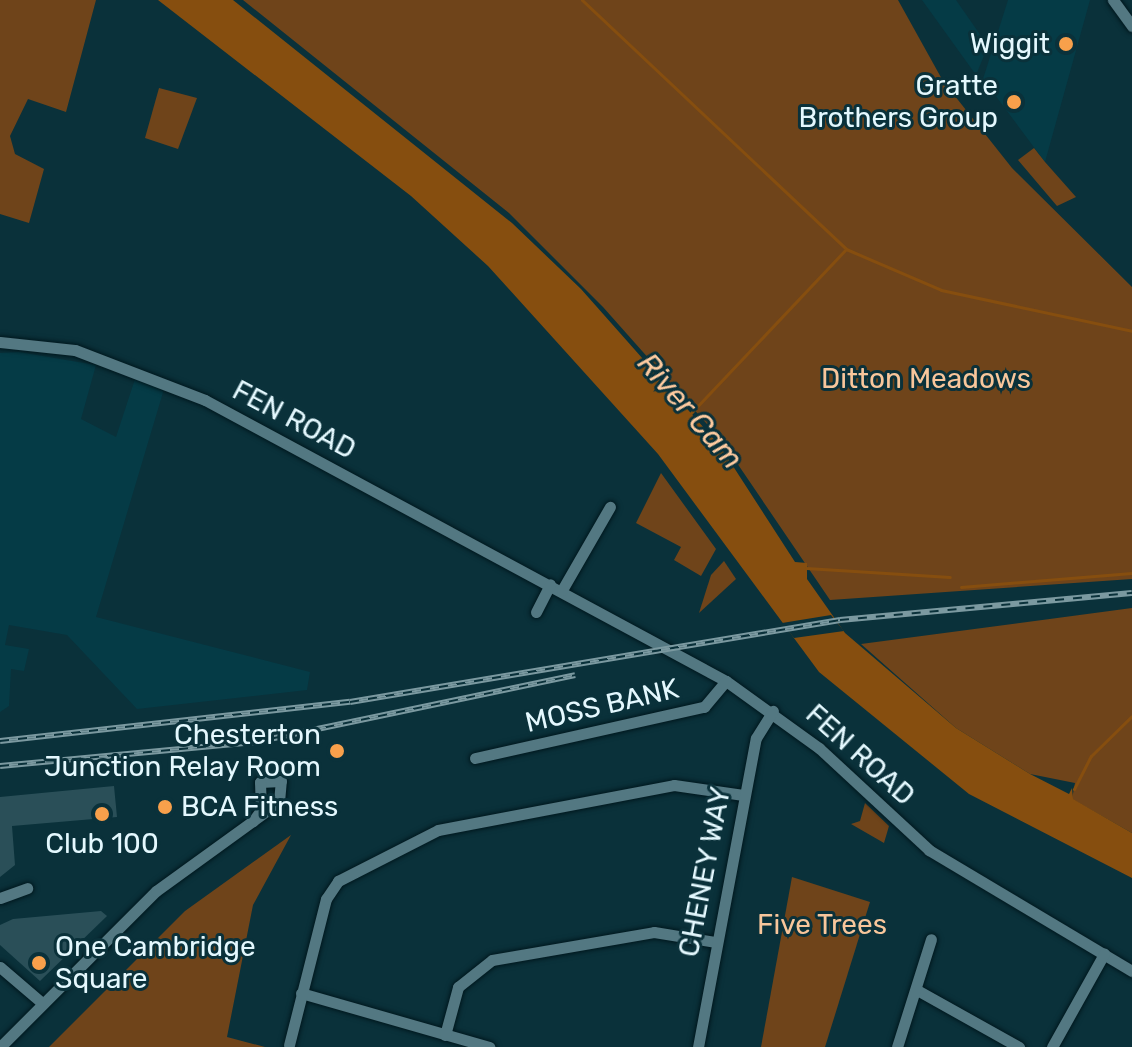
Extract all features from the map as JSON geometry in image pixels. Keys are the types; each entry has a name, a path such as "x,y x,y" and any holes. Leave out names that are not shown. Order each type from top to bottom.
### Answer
{"street":[{"path":"1113,0 1132,26"},
{"name":"FEN ROAD","path":"0,342 75,350 205,400 726,681 773,711 929,850 1132,971"},
{"path":"562,590 610,507"},
{"path":"536,612 550,584"},
{"name":"MOSS BANK","path":"475,758 704,707 726,681"},
{"name":"CHENEY WAY","path":"698,1047 743,795 756,738 773,711"},
{"path":"0,1047 41,1002 180,870 253,821 279,802 285,788 275,777 260,782 253,821"},
{"path":"289,1045 330,890 424,835 674,785 743,795"},
{"path":"259,797 279,802"},
{"path":"0,898 27,888"},
{"path":"445,1035 458,987 492,960 654,932 716,942"},
{"path":"897,1047 931,939"},
{"path":"1052,1047 1104,954"},
{"path":"0,967 41,1002"},
{"path":"917,990 1019,1047"},
{"path":"301,993 489,1047"}],"shaded area":[{"path":"158,0 233,0 512,223 581,289 720,446 795,562 807,563 807,579 845,633 956,728 1030,774 1069,794 1072,788 1073,799 1132,833 1132,878 969,794 819,672 658,454 488,266 411,196"},
{"path":"922,0 956,0 988,46 976,75"},
{"path":"1008,0 1090,0 1045,162 983,79"},
{"path":"19,352 96,365 81,419 116,437 135,379 164,389 96,617 310,672 307,690 137,709 67,635 9,625 5,645 29,649 24,671 11,669 9,706 0,712 0,353"}],"green space":[{"path":"0,0 96,0 66,112 28,99 10,136 15,154 44,169 29,223 0,214"},
{"name":"Ditton Meadows","path":"243,0 898,0 943,81 1012,168 1132,287 1132,579 830,600 722,441 603,307 509,213"},
{"path":"159,88 197,98 178,149 145,138"},
{"path":"1034,148 1076,197 1057,206 1018,160"},
{"path":"661,473 716,549 701,576 674,560 681,547 636,523"},
{"path":"724,561 736,579 699,613 711,575"},
{"path":"1132,608 1132,833 1072,799 1075,783 1030,774 956,728 861,644"},
{"path":"865,803 889,826 884,843 851,824 860,821"},
{"path":"291,835 253,905 227,1037 265,1047 49,1047 185,911"},
{"name":"Five Trees","path":"792,877 870,902 825,1047 761,1047"}],"pier":[{"path":"831,615 844,631 794,638 782,623"}],"building":[{"path":"114,786 117,817 12,826 15,865 0,877 0,797"},
{"name":"One Cambridge Square","path":"101,911 107,916 40,981 0,945 0,925 13,919"}],"waterway":[{"path":"582,0 846,249 941,290 1132,331"},
{"name":"River Cam","path":"691,413 845,250"},
{"path":"806,568 950,577"},
{"path":"961,587 1132,573"},
{"path":"1074,789 1091,756 1132,716"}],"railway":[{"path":"0,741 350,702 840,620 1132,593"},
{"path":"0,766 255,742 575,675"}],"place":[{"name":"Wiggit","path":"1066,44"},
{"name":"Gratte Brothers Group","path":"1014,102"},
{"name":"Chesterton Junction Relay Room","path":"337,751"},
{"name":"BCA Fitness","path":"165,807"},
{"name":"Club 100","path":"102,814"},
{"name":"One Cambridge Square","path":"39,963"}]}
